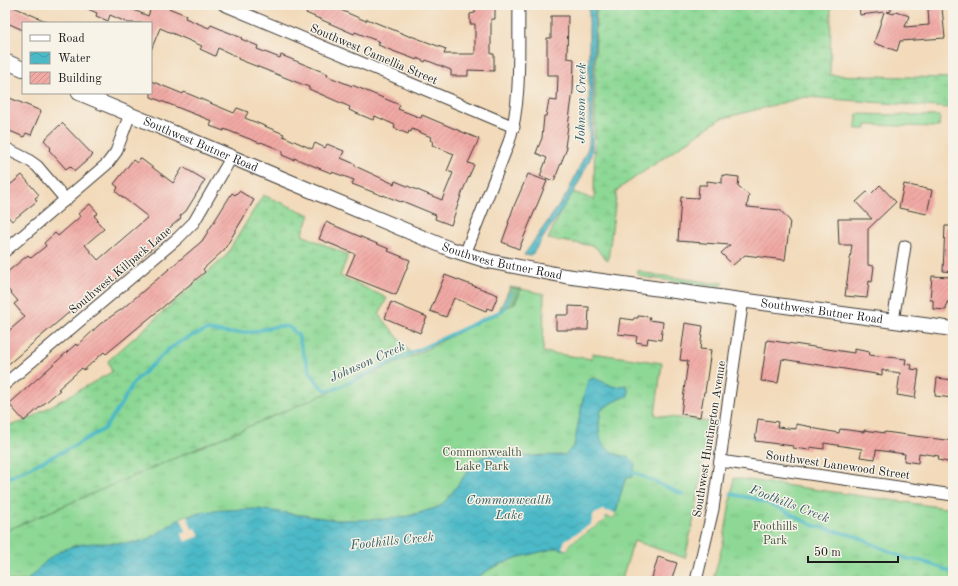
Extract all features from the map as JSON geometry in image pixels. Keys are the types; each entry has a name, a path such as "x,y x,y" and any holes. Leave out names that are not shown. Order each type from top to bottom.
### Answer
{"street":[{"name":"Southwest Camellia Street","path":"224,5 514,127"},
{"path":"465,254 507,149 514,127 517,100 518,5"},
{"path":"5,62 22,69"},
{"name":"Southwest Butner Road","path":"82,94 231,158 465,254 488,261 565,276 743,299 953,329"},
{"path":"5,251 107,164 116,152 130,114"},
{"path":"5,148 37,166 66,200"},
{"name":"Southwest Killpack Lane","path":"5,384 178,238 194,222 231,158"},
{"path":"893,321 905,246"},
{"name":"Southwest Huntington Avenue","path":"696,581 713,509 743,299"},
{"name":"Southwest Lanewood Street","path":"720,461 953,495"}],"green space":[{"path":"596,5 831,5 830,75 950,78 950,108 805,97 720,119 617,190 608,261 594,246 548,239 570,190 594,200"},
{"path":"857,114 940,116 939,127 866,125 866,129 856,129"},
{"path":"263,195 310,215 302,235 348,255 340,276 387,298 379,314 413,356 5,531 5,425 28,420 112,372 108,361 225,257"},
{"path":"639,270 644,273 713,283 724,283 717,287 643,277 637,272"},
{"path":"510,287 521,289 515,303 499,311"},
{"name":"Commonwealth Lake Park","path":"521,289 544,294 543,352 592,359 592,353 662,363 655,415 709,422 696,509 685,558 634,541 621,581 5,581 5,531 413,356 515,303"},
{"name":"Foothills Park","path":"734,478 953,509 953,581 713,581 724,539"}],"water":[{"path":"589,5 595,5 592,151 590,159 576,188 531,256 524,255 567,194 588,148"},
{"name":"Commonwealth Lake","path":"594,378 615,387 626,385 629,391 628,396 613,402 601,410 599,433 603,444 608,449 614,453 630,458 635,464 632,477 627,478 625,482 613,518 606,516 604,521 570,543 567,550 557,548 516,558 490,569 472,581 27,581 53,556 71,547 81,544 127,543 147,540 181,518 203,512 258,509 337,520 389,519 408,516 439,507 448,498 473,464 481,458 491,454 508,453 526,456 565,455 574,446 588,380"}],"pier":[{"path":"602,510 616,513 613,518 606,516 604,521 570,543 567,550 562,548 565,540 591,524 593,515"},
{"path":"187,516 192,529 196,528 200,536 185,542 181,533 186,531 181,518"}],"building":[{"path":"9,5 48,22 22,22 22,30 5,22"},
{"path":"79,5 130,5 129,8 148,16 152,5 161,5 186,15 185,18 209,28 211,25 242,38 241,39 258,46 257,49 280,58 281,55 328,74 327,76 400,105 398,109 421,118 422,115 479,139 468,163 474,165 463,190 451,225 435,219 436,215 402,201 401,202 383,196 352,184 354,180 332,172 331,173 294,158 294,160 282,155 283,151 261,142 260,143 224,129 224,131 210,126 212,121 151,97 152,81 183,94 184,92 234,113 237,108 248,112 245,118 284,134 283,136 312,149 315,143 325,148 327,144 344,151 341,158 355,164 355,166 394,184 395,181 442,200 453,173 447,171 454,154 432,145 433,142 430,140 431,137 412,129 408,134 394,128 395,125 375,116 373,120 349,110 350,107 309,89 309,87 238,59 238,57 218,48 215,56 200,49 202,46 160,28 152,48 152,22 126,22 110,15 108,21 96,16 97,13"},
{"path":"310,5 329,5 366,21 367,19 411,37 446,49 444,54 475,54 475,24 470,24 470,14 475,13 475,5 495,5 495,19 491,19 491,54 494,54 494,71 468,70 468,76 451,76 451,70 426,60 425,62 417,58 417,60 393,51 378,45 380,42 355,32 354,34 306,13"},
{"path":"859,5 891,5 891,11 887,12 894,14 896,11 909,16 905,27 929,25 928,9 942,8 945,38 900,41 897,51 874,43 884,12 860,15"},
{"path":"551,16 568,16 567,58 574,59 573,91 565,147 567,148 554,181 540,176 547,158 536,153 542,138 544,116 546,116 549,100 557,101 558,75 547,75 547,38 551,38"},
{"path":"5,96 41,111 31,135 26,133 24,137 5,129"},
{"path":"62,123 93,155 75,171 70,166 66,169 49,150 51,148 44,140"},
{"path":"140,158 173,183 183,167 205,180 186,211 180,216 181,218 167,230 169,233 163,239 110,284 107,280 5,367 5,334 25,317 14,304 18,301 5,286 5,274 28,255 31,258 46,246 44,243 55,233 58,236 81,216 78,214 90,204 98,213 94,216 104,229 85,245 98,260 148,217 116,192 118,187 114,184 133,160 137,163"},
{"path":"528,174 547,181 519,249 502,242 514,206"},
{"path":"22,175 39,195 35,198 37,201 12,221 5,213 5,189"},
{"path":"722,175 739,177 738,187 749,195 747,207 780,210 790,221 785,260 745,255 733,265 721,253 730,245 678,241 681,197 698,198 699,185 707,185 707,181 722,183"},
{"path":"904,184 932,190 927,214 899,208"},
{"path":"880,185 896,202 868,229 868,265 874,266 872,282 869,281 867,298 845,296 852,245 839,245 838,219 872,219 856,202 868,191 871,194"},
{"path":"239,191 254,200 224,250 203,269 205,272 106,354 104,352 84,370 82,368 58,389 60,390 24,421 9,404 76,344 77,346 100,324 122,309 202,241 232,193 235,195"},
{"path":"326,222 389,249 388,251 410,260 396,295 346,275 355,254 319,239"},
{"path":"945,226 953,226 953,272 943,271"},
{"path":"445,275 498,295 492,310 487,308 486,311 454,298 446,317 430,311"},
{"path":"932,276 951,277 949,302 947,302 946,310 933,309 933,300 930,300"},
{"path":"391,302 427,317 420,333 385,318"},
{"path":"569,306 589,307 588,330 556,330 556,315 569,315"},
{"path":"638,316 650,317 649,320 663,322 661,340 648,338 647,344 636,342 637,336 618,334 620,318 633,320 634,318 638,318"},
{"path":"685,323 703,326 700,349 711,350 700,417 681,414 688,361 680,360"},
{"path":"767,340 854,353 854,349 870,352 869,355 906,359 905,364 912,365 911,369 919,370 915,398 897,395 900,373 882,370 882,375 782,359 778,383 761,381"},
{"path":"937,378 953,380 953,398 935,396"},
{"path":"758,419 778,422 777,427 796,429 796,424 839,433 840,429 864,432 864,430 953,441 953,463 938,460 939,456 919,453 918,463 904,461 905,454 876,450 875,459 860,457 862,449 824,443 824,449 810,447 810,450 793,448 793,446 755,441"},
{"path":"658,557 677,563 671,581 651,581"}],"waterway":[{"name":"Johnson Creek","path":"5,477 10,477 70,448 104,429 120,406 133,383 169,349 185,339 207,330 229,333 252,332 278,326 289,327 298,335 311,373 320,386 326,390 335,389 503,310 511,293"},
{"name":"Foothills Creek","path":"630,473 633,472 682,494"},
{"name":"Foothills Creek","path":"731,494 756,499 778,507 812,525 855,536 907,559 921,561 953,573"}]}
